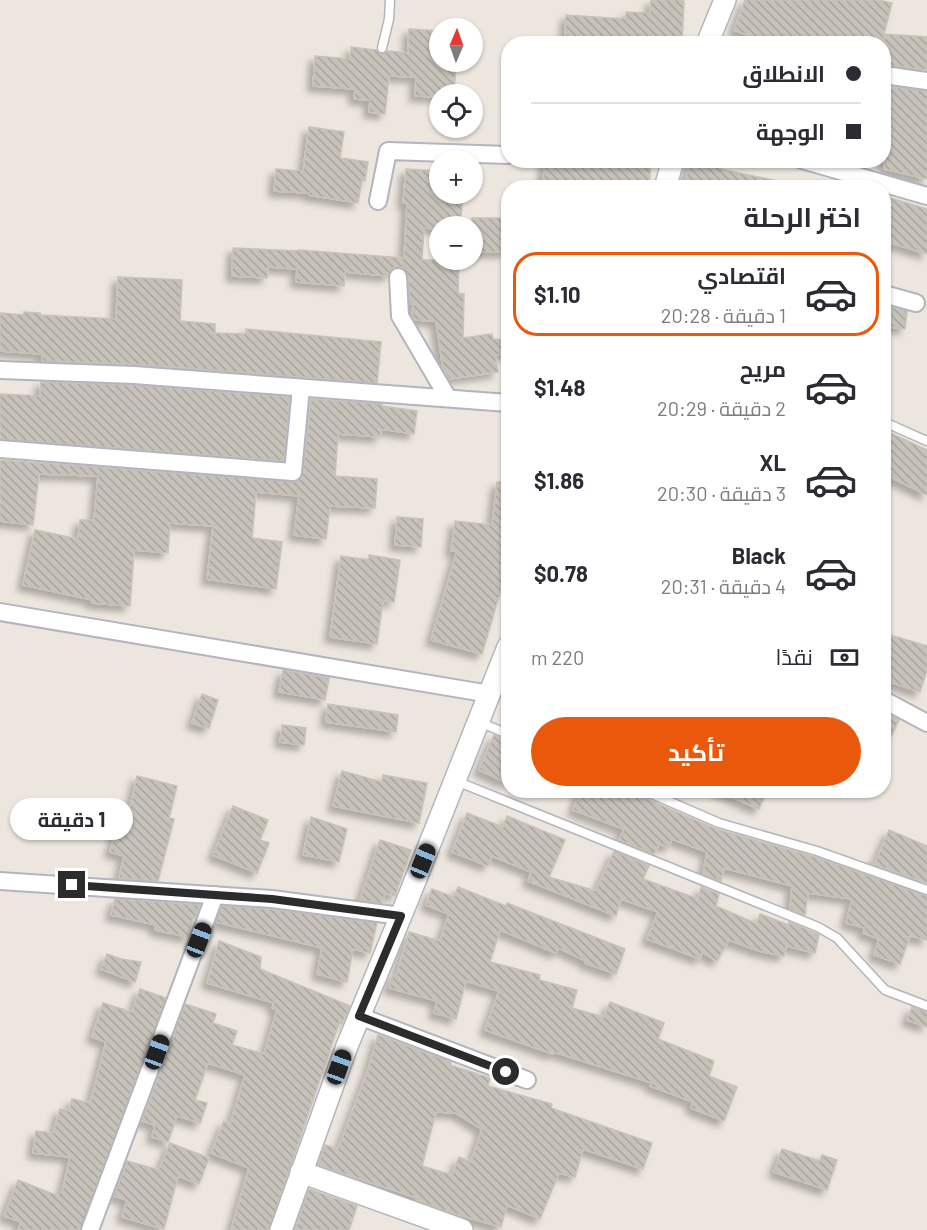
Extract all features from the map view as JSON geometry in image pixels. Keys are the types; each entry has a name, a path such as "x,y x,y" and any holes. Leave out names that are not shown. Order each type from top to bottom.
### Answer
{"street":[{"path":"710,36 725,0"},
{"path":"891,76 927,81"},
{"path":"378,201 388,151 501,155"},
{"path":"830,168 871,180"},
{"path":"891,186 927,196"},
{"path":"398,277 400,316 448,398"},
{"path":"891,296 916,303"},
{"path":"0,370 134,375 501,402"},
{"path":"0,450 293,472 301,388"},
{"path":"0,612 490,694"},
{"path":"282,1230 359,1016 501,665"},
{"path":"891,704 927,723"},
{"path":"0,881 272,899 401,916"},
{"path":"90,1230 215,895"},
{"path":"359,1016 527,1080"},
{"path":"301,1172 462,1230"}],"lane":[{"path":"381,48 389,19 390,0"},
{"path":"891,425 927,441"},
{"path":"479,722 501,731"},
{"path":"455,781 818,927 837,938 885,990 927,1006"},
{"path":"661,798 719,823 817,851 927,890"}],"building":[{"path":"651,0 684,0 682,36 565,36 566,15 626,19 626,12 650,13"},
{"path":"745,0 879,0 892,3 884,34 927,37 927,70 891,66 891,36 750,36 734,30"},
{"path":"409,29 429,30 429,72 455,72 455,84 429,84 429,97 415,96 416,77 389,76 385,114 369,112 370,100 354,99 355,89 313,86 315,56 350,59 351,47 376,50 381,54 388,51 408,53"},
{"path":"891,87 927,91 927,179 884,169 891,168"},
{"path":"309,127 344,132 340,158 368,162 358,203 309,195 309,193 274,191 276,169 303,171"},
{"path":"544,168 650,168 650,180 543,180"},
{"path":"689,168 720,168 773,180 685,180"},
{"path":"406,169 429,170 429,204 462,204 461,216 429,216 429,228 424,228 422,260 429,260 429,270 459,270 458,293 464,294 463,338 492,334 493,339 501,340 501,355 495,355 498,372 449,379 443,369 436,321 415,320 412,316 413,304 410,304 408,276 402,267 393,268 388,276 345,272 344,286 296,282 297,269 268,267 267,278 232,276 233,248 299,250 404,258 407,203 403,203"},
{"path":"891,198 927,209 927,254 891,243"},
{"path":"483,218 501,218 501,252 483,252"},
{"path":"118,277 182,280 180,321 215,324 215,333 246,334 246,329 381,342 377,383 134,364 42,361 42,354 0,351 0,313 24,315 24,312 116,319"},
{"path":"891,307 907,311 905,329 891,327"},
{"path":"41,382 133,385 290,397 284,461 0,439 0,394 40,396"},
{"path":"311,399 382,404 382,406 417,411 414,434 381,429 380,437 338,434 335,476 377,479 375,508 330,506 326,539 294,535 299,496 256,492 252,538 282,542 276,589 207,579 213,526 170,523 168,553 134,550 130,606 92,603 93,600 23,585 35,530 78,539 80,520 94,520 98,476 39,474 33,525 0,521 0,460 297,482 303,473"},
{"path":"891,433 927,450 927,495 891,477"},
{"path":"497,482 501,482 501,589 482,654 431,640 457,551 451,551 455,521 492,525"},
{"path":"397,517 423,519 421,547 395,545"},
{"path":"369,555 400,560 394,602 383,600 377,644 330,637 341,556 369,560"},
{"path":"891,635 927,646 927,670 920,692 891,682"},
{"path":"283,670 329,678 325,700 279,692"},
{"path":"202,694 218,700 209,728 192,723"},
{"path":"328,704 398,715 396,732 326,722"},
{"path":"891,716 899,720 891,737"},
{"path":"282,725 306,728 304,745 280,742"},
{"path":"494,735 501,738 501,780 479,770"},
{"path":"342,771 382,782 383,775 427,783 419,823 333,806"},
{"path":"137,776 177,786 169,818 174,819 158,881 119,878 124,856 110,852 120,815 128,817"},
{"path":"577,798 645,798 716,829 815,857 927,896 927,940 910,936 900,964 874,955 879,939 863,933 865,928 846,923 852,899 808,893 805,915 790,909 792,886 724,868 721,881 703,874 707,852 672,839 669,847 659,844 654,854 619,840 624,829 573,810"},
{"path":"734,798 764,798 759,809"},
{"path":"233,806 268,820 260,840 269,843 257,873 213,855"},
{"path":"467,813 503,827 507,816 565,840 549,877 596,891 614,851 649,866 643,879 698,899 701,887 719,894 716,906 757,924 760,914 789,925 789,922 819,935 815,953 786,946 784,956 759,951 729,940 717,961 702,952 700,959 647,939 658,912 621,899 616,916 528,881 531,872 492,856 488,866 452,852"},
{"path":"311,817 347,829 339,862 303,855"},
{"path":"889,830 927,846 927,883 868,862 875,863"},
{"path":"380,840 411,850 395,896 385,893 382,903 360,900"},
{"path":"458,887 506,906 507,903 625,949 616,974 585,963 586,961 559,948 556,953 500,930 490,962 540,975 539,980 577,990 572,1008 604,1017 610,1002 664,1023 658,1039 714,1061 709,1076 737,1087 724,1121 691,1108 693,1102 650,1086 652,1083 554,1052 553,1054 485,1030 499,991 466,981 456,1019 434,1013 437,1001 389,988 393,975 396,976 409,932 440,941 449,914 426,905 432,889 454,897"},
{"path":"115,899 200,905 193,918 188,937 155,930 156,925 111,915"},
{"path":"222,906 271,909 377,923 370,953 353,949 347,982 317,974 322,948 216,922"},
{"path":"219,941 261,957 260,969 350,1006 342,1024 339,1023 269,1230 231,1230 249,1168 211,1153 224,1121 230,1124 245,1075 208,1063 195,1100 207,1103 200,1123 177,1116 168,1142 152,1137 155,1125 142,1121 185,1004 216,1014 213,1023 237,1031 232,1045 264,1054 277,1010 272,1008 274,1003 207,983"},
{"path":"107,954 141,962 135,982 101,969"},
{"path":"140,989 166,998 80,1230 18,1230 21,1222 4,1216 18,1180 58,1196 58,1192 62,1192 70,1157 33,1153 36,1131 53,1133 60,1109 69,1111 72,1099 90,1103 106,1042 92,1037 103,1003 132,1012"},
{"path":"912,1007 927,1012 927,1027 907,1020"},
{"path":"378,1035 451,1062 450,1065 490,1078 488,1086 552,1104 551,1108 652,1143 643,1169 583,1149 575,1177 559,1173 540,1219 507,1205 501,1227 446,1211 416,1200 417,1198 318,1165 325,1145 338,1149 368,1070","holes":["436,1112 456,1113 482,1129 471,1162 459,1157 452,1175 422,1166"]},
{"path":"170,1143 209,1158 199,1184 178,1176 164,1229 122,1217 127,1200 114,1196 127,1161 159,1170"},
{"path":"782,1149 820,1161 822,1155 837,1160 827,1190 774,1172"},
{"path":"309,1189 357,1206 349,1230 295,1230"}],"route":[{"path":"72,885 272,899 401,916 359,1016 506,1072"}]}
